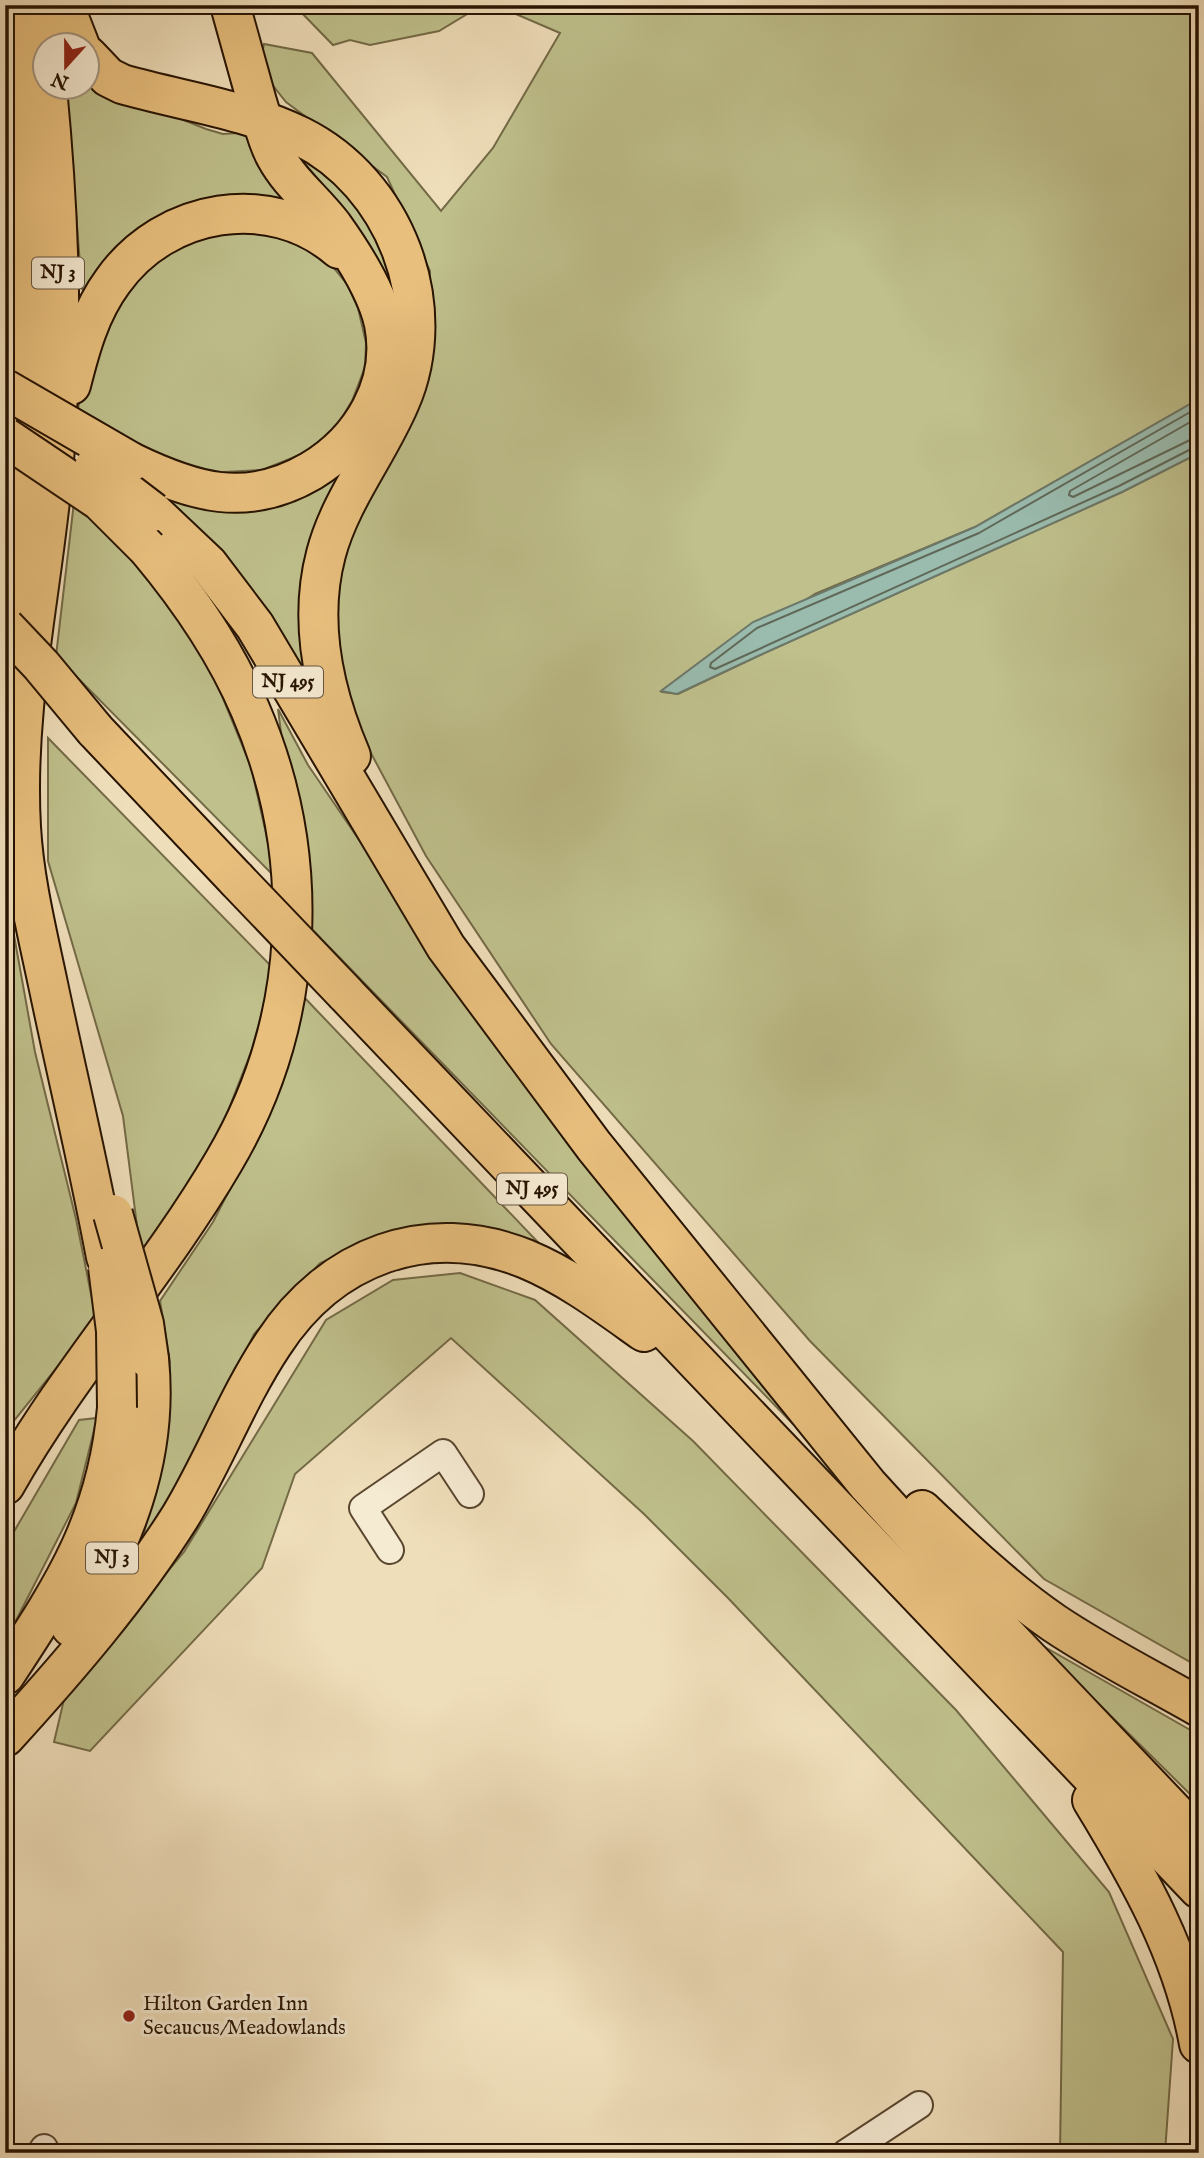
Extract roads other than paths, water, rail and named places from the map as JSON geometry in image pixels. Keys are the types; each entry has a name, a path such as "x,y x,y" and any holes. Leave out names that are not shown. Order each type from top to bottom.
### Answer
{"highway":[{"path":"64,5 75,32"},
{"path":"5,389 131,462 181,485 205,492 230,494 277,486 302,476 340,452 375,403 384,366 384,325 369,284 355,262 332,226 277,160 270,146 230,5"},
{"name":"NJ 3","path":"14,10 32,44"},
{"name":"NJ 3","path":"5,607 21,462 28,320 25,205 14,10"},
{"path":"102,71 122,84 262,120 319,146 360,181 380,206 404,257 411,282 415,329 414,353 408,378 401,400 378,449 333,532 326,554 319,603 321,656 326,682 346,744 400,870"},
{"name":"NJ 3","path":"5,1675 47,1612 81,1549 105,1482 117,1408 116,1331 106,1259 30,897 20,818 28,667 54,459 59,286 48,102"},
{"path":"54,459 79,356 90,323 112,282 124,267 153,242 208,217 268,214 312,231 355,262"},
{"name":"NJ 495","path":"5,410 113,479 208,564 255,626 468,979 510,1034"},
{"path":"5,437 100,501 148,549 197,611 224,656 250,709 269,762 283,822 291,882 292,946 285,1005 261,1089 224,1161 45,1419 5,1485"},
{"name":"NJ 495","path":"5,627 41,665 95,730 1057,1741"},
{"path":"5,654 34,682 95,730"},
{"path":"510,1034 607,1135 871,1453 934,1521 983,1567 1053,1622 1199,1707"},
{"path":"510,1034 594,1146 867,1485 1199,1838"},
{"name":"NJ 3","path":"5,1735 93,1593 119,1541 135,1494 151,1399 144,1324 113,1214 71,1089"},
{"path":"5,1735 46,1692 159,1549 194,1492 259,1366 288,1322 334,1278 370,1258 408,1246 430,1243 469,1245 525,1259 601,1301 720,1386"},
{"path":"1057,1741 1199,1889"},
{"path":"1057,1741 1156,1912 1179,1968 1199,2044"}],"lane":[{"path":"390,1550 363,1508 443,1453 470,1494"},
{"path":"846,2153 919,2105"}],"water":[{"path":"1199,399 1199,453 1122,492 677,694 661,691 753,622 975,527"}],"place":[{"name":"Hilton Garden Inn Secaucus/Meadowlands","path":"129,2016"}]}
